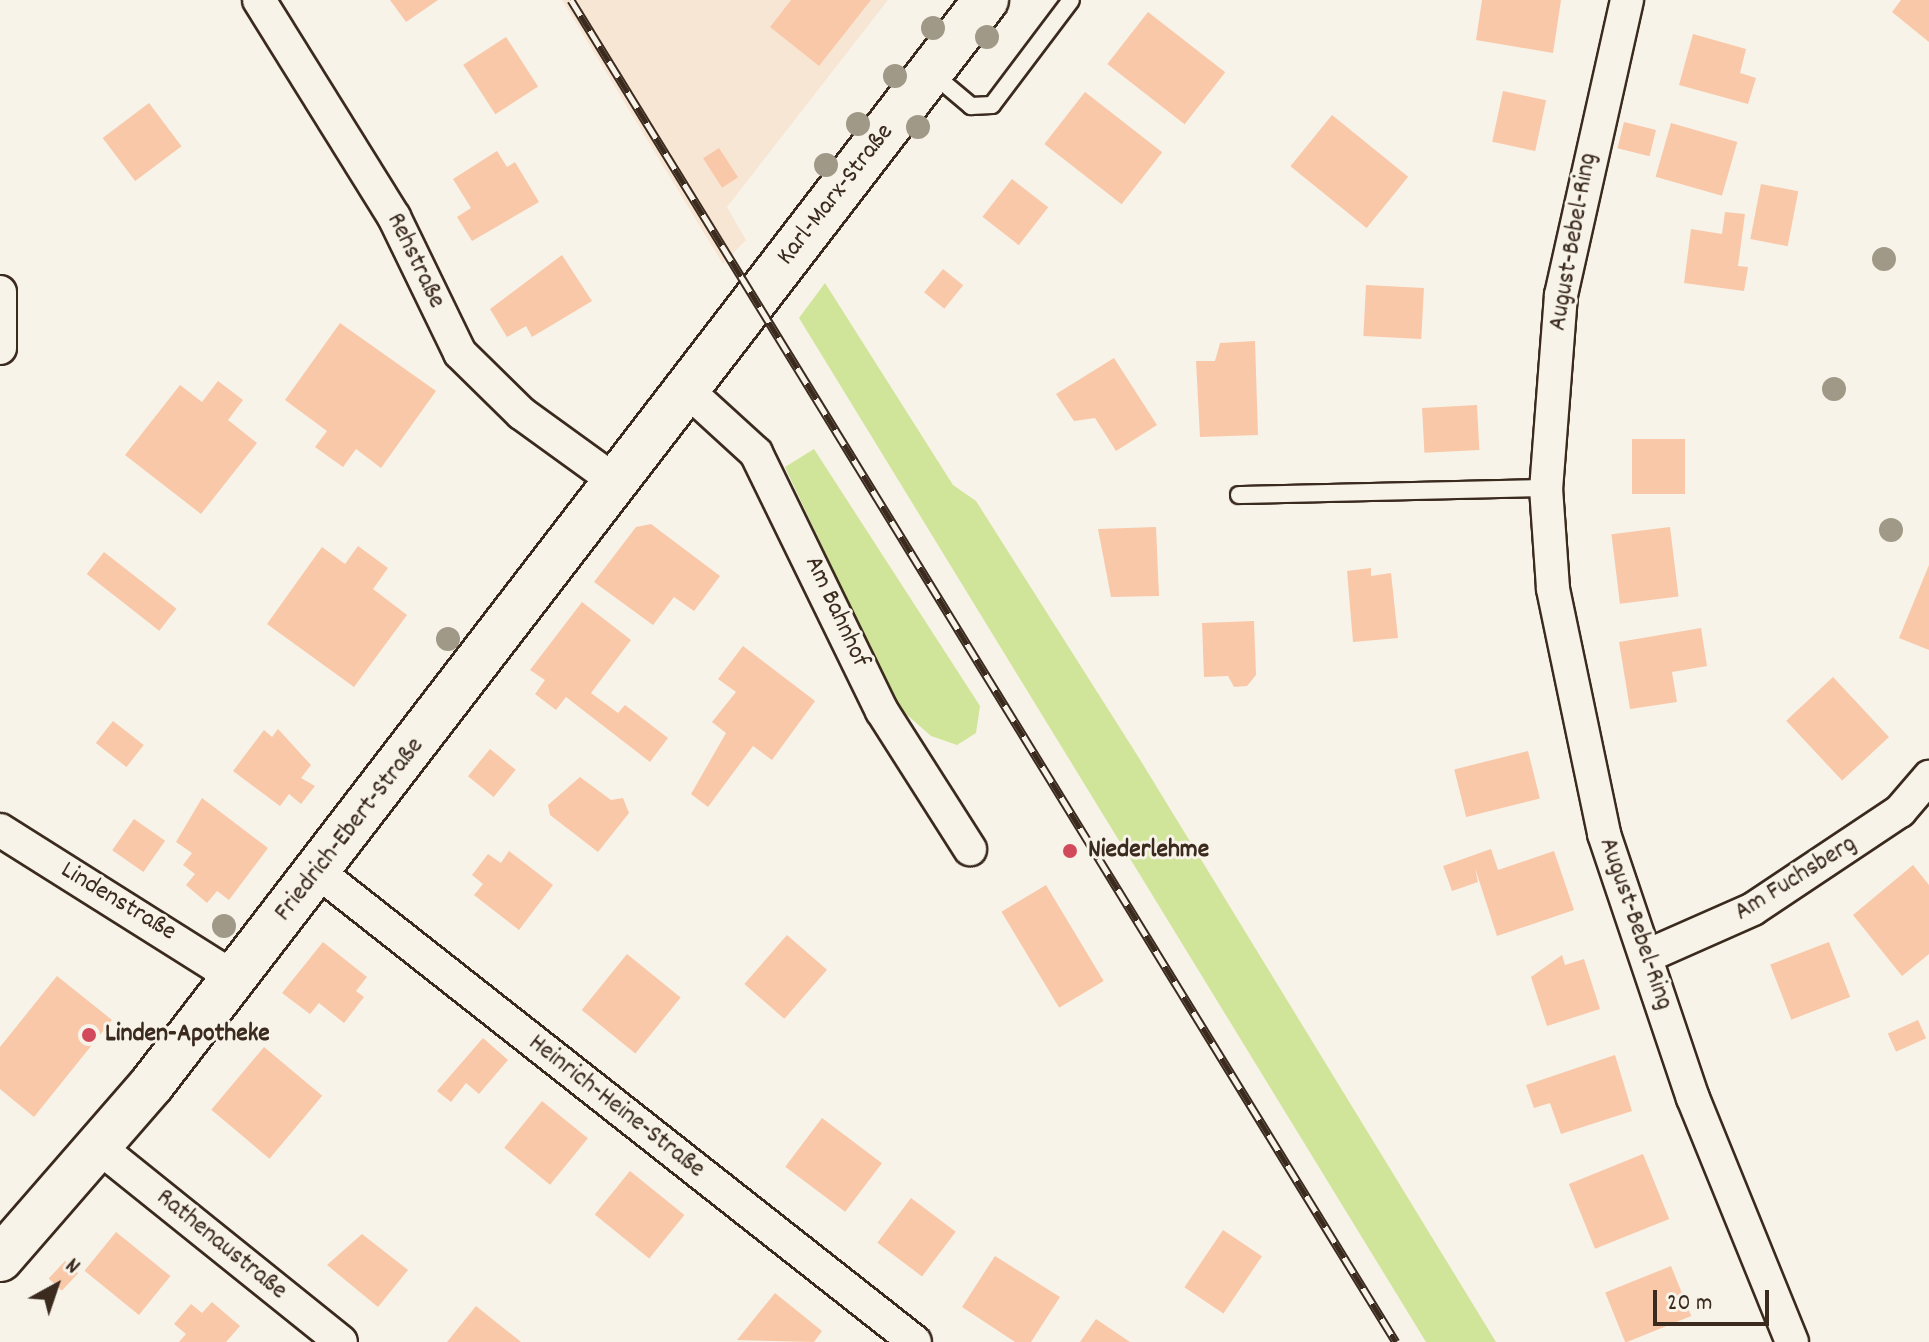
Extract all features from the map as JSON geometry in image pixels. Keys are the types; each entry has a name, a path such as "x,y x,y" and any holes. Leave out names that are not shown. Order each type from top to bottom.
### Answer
{"street":[{"name":"Rehstraße","path":"259,0 394,217 460,353 521,413 615,481"},
{"name":"Karl-Marx-Straße","path":"686,389 986,0"},
{"name":"August-Bebel-Ring","path":"1627,0 1561,295 1546,488 1568,685 1604,834 1693,1098 1792,1342"},
{"path":"0,292 0,348"},
{"name":"Friedrich-Ebert-Straße","path":"0,1259 100,1148 235,978 686,389"},
{"name":"Am Bahnhof","path":"686,389 756,453 882,711 970,849"},
{"name":"Am Fuchsberg","path":"1647,956 1753,909 1900,811 1929,777"},
{"name":"Lindenstraße","path":"0,830 235,978"},
{"name":"Heinrich-Heine-Straße","path":"317,871 915,1342"},
{"name":"Rathenaustraße","path":"100,1148 341,1342"}],"lane":[{"path":"931,72 971,106 992,105 1071,0"},
{"path":"1239,495 1546,488"}],"shaded area":[{"path":"562,0 888,0 727,207 746,240 723,264"}],"green space":[{"path":"825,283 953,485 976,501 1139,758 1496,1342 1426,1342 799,318"},
{"path":"814,449 980,706 976,733 957,745 931,736 897,706 785,467"}],"building":[{"path":"390,0 438,0 406,22"},
{"path":"791,0 871,0 819,66 770,27"},
{"path":"1482,0 1561,0 1553,53 1476,40"},
{"path":"1901,0 1929,0 1929,42 1892,12"},
{"path":"1148,12 1225,72 1185,124 1107,64"},
{"path":"1693,34 1746,49 1740,73 1756,78 1748,104 1679,85"},
{"path":"506,37 538,86 495,114 463,65"},
{"path":"1503,91 1546,100 1535,151 1492,142"},
{"path":"1085,92 1162,152 1122,204 1044,144"},
{"path":"149,103 181,146 135,181 103,138"},
{"path":"1332,115 1408,177 1367,228 1290,166"},
{"path":"1624,122 1656,130 1649,156 1617,148"},
{"path":"1671,123 1737,142 1722,196 1656,177"},
{"path":"719,148 738,177 722,188 703,158"},
{"path":"497,151 507,167 515,162 539,202 472,241 457,217 471,208 453,179"},
{"path":"1012,179 1048,207 1019,245 982,217"},
{"path":"1761,184 1798,191 1788,246 1750,239"},
{"path":"1725,212 1745,214 1738,266 1748,267 1744,291 1684,283 1691,229 1722,234"},
{"path":"562,255 592,301 532,337 526,326 507,337 490,309"},
{"path":"943,269 963,285 944,309 924,292"},
{"path":"1366,285 1424,288 1421,339 1363,336"},
{"path":"340,323 436,391 381,468 356,449 343,467 315,447 327,431 285,400"},
{"path":"1255,341 1258,435 1200,437 1196,361 1215,361 1220,343"},
{"path":"1114,358 1157,425 1116,451 1095,418 1074,421 1056,394"},
{"path":"218,381 243,400 228,420 257,443 201,514 125,455 180,385 202,402"},
{"path":"1477,405 1479,450 1424,453 1422,408"},
{"path":"1632,439 1685,439 1685,494 1632,494"},
{"path":"651,524 720,576 694,611 674,597 653,625 594,582 636,527"},
{"path":"1156,527 1159,596 1111,597 1098,529"},
{"path":"1670,527 1679,596 1620,604 1611,534"},
{"path":"358,546 388,568 373,589 407,615 354,687 267,624 322,547 345,564"},
{"path":"104,552 176,609 159,631 87,574"},
{"path":"1929,565 1929,650 1899,638"},
{"path":"1371,568 1371,576 1391,573 1398,638 1353,642 1347,571"},
{"path":"582,602 631,640 591,693 618,713 625,705 668,738 650,762 566,697 556,710 535,694 545,680 530,670"},
{"path":"1254,621 1256,675 1247,686 1234,687 1228,676 1204,677 1202,623"},
{"path":"1701,628 1707,666 1672,672 1677,702 1630,709 1619,642"},
{"path":"743,646 815,701 772,760 753,746 708,807 691,794 726,733 712,722 736,692 718,679"},
{"path":"1833,677 1889,737 1842,781 1786,721"},
{"path":"113,721 144,745 126,767 96,743"},
{"path":"278,729 311,765 301,778 315,786 301,804 289,794 280,806 233,771 264,730 272,737"},
{"path":"490,749 516,770 494,797 468,776"},
{"path":"1528,751 1540,799 1466,817 1454,769"},
{"path":"580,777 611,800 623,798 629,813 598,852 550,815 548,805"},
{"path":"202,798 268,848 229,900 217,891 207,903 186,885 195,874 183,865 192,853 176,842"},
{"path":"134,819 165,841 143,872 112,850"},
{"path":"1491,849 1498,870 1554,851 1574,910 1497,936 1475,868 1478,882 1452,891 1443,866"},
{"path":"509,851 553,885 519,930 474,895 483,884 472,875 488,854 501,863"},
{"path":"1913,865 1929,885 1929,954 1902,976 1853,915"},
{"path":"1046,885 1104,981 1059,1008 1001,912"},
{"path":"787,935 827,970 784,1019 744,984"},
{"path":"323,942 367,977 356,991 364,997 344,1023 319,1003 310,1014 282,993"},
{"path":"1829,942 1850,997 1791,1020 1770,965"},
{"path":"627,954 681,997 635,1053 582,1010"},
{"path":"1562,955 1565,965 1584,959 1600,1009 1547,1026 1531,977"},
{"path":"57,976 112,1020 34,1117 0,1089 0,1047"},
{"path":"1918,1020 1926,1038 1896,1052 1888,1033"},
{"path":"483,1038 508,1060 479,1094 466,1083 451,1102 437,1091"},
{"path":"264,1047 322,1096 270,1159 211,1110"},
{"path":"1615,1055 1632,1111 1561,1134 1550,1103 1534,1108 1526,1085"},
{"path":"542,1101 588,1138 550,1185 504,1148"},
{"path":"822,1118 882,1163 845,1212 785,1167"},
{"path":"1643,1154 1669,1219 1595,1249 1569,1184"},
{"path":"630,1171 684,1215 649,1259 595,1215"},
{"path":"911,1198 956,1232 922,1276 877,1243"},
{"path":"1223,1230 1262,1256 1223,1313 1184,1287"},
{"path":"116,1232 170,1276 139,1315 85,1271"},
{"path":"362,1234 408,1270 378,1307 327,1265"},
{"path":"995,1256 1060,1297 1031,1342 1015,1342 962,1307"},
{"path":"65,1261 78,1273 62,1291 49,1279"},
{"path":"1671,1266 1691,1316 1625,1342 1605,1293"},
{"path":"775,1293 822,1331 814,1342 737,1340"},
{"path":"212,1302 240,1326 226,1342 179,1342 186,1334 174,1324 191,1304 202,1313"},
{"path":"476,1306 521,1342 447,1342"},
{"path":"1096,1319 1130,1342 1080,1342"}],"railway":[{"path":"571,0 1396,1342"}],"place":[{"name":"Niederlehme","path":"1070,851"},
{"name":"Linden-Apotheke","path":"89,1035"}]}
